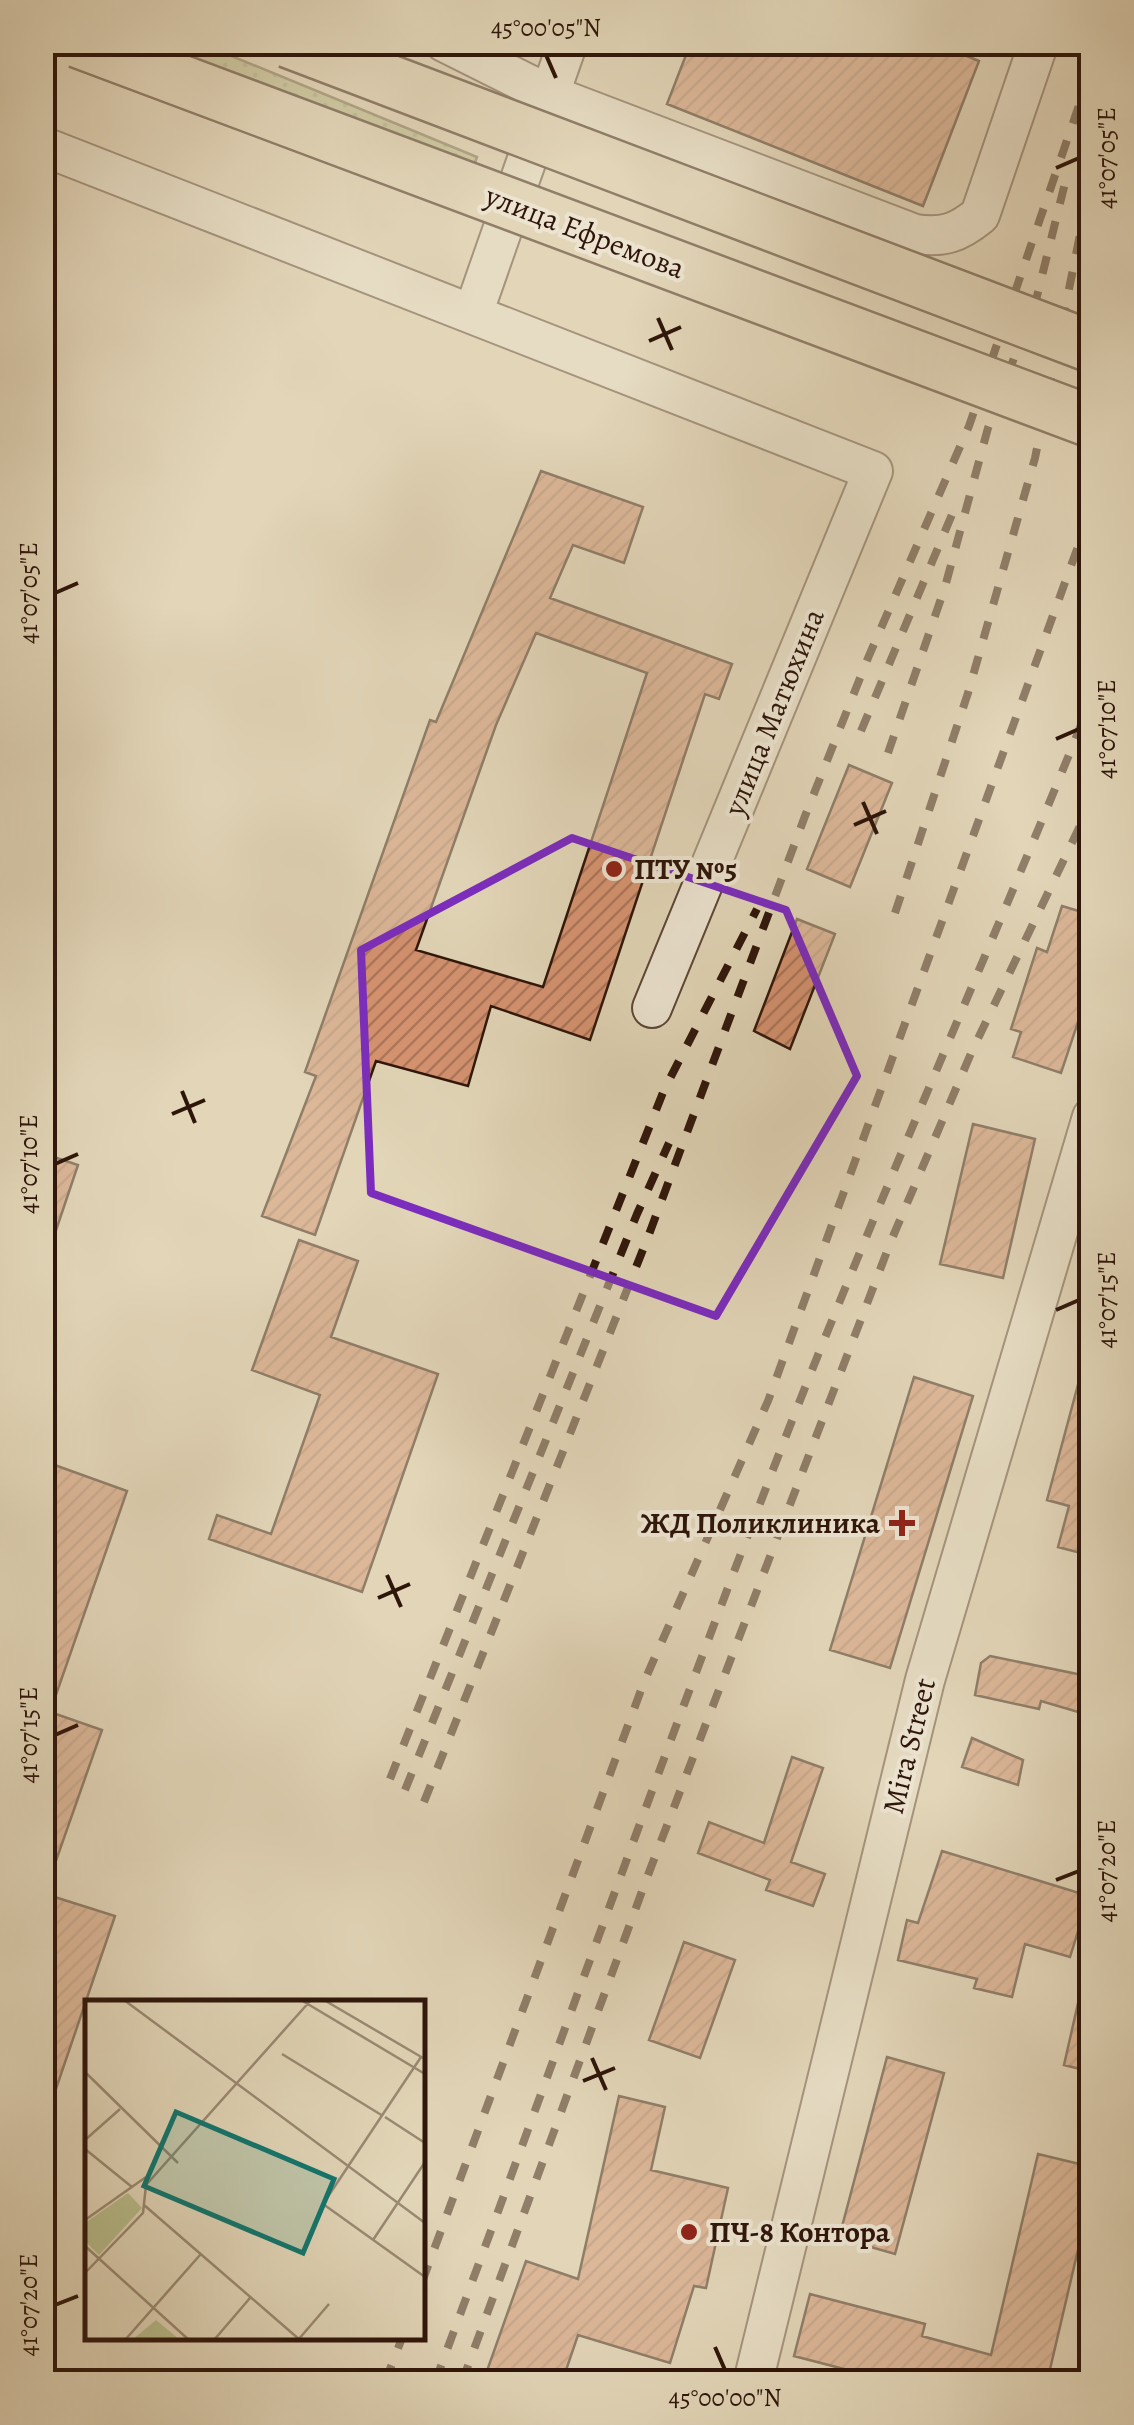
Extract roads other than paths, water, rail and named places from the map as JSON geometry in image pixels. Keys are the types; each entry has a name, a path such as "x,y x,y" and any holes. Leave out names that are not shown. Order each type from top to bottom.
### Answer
{"main road":[{"name":"улица Ефремова","path":"78,42 1092,422"},
{"path":"288,42 1092,347"}],"street":[{"path":"444,42 548,94 914,234 958,233 980,214 1039,42"},
{"path":"42,146 474,311 568,42"},
{"name":"улица Матюхина","path":"474,311 873,471 652,1008"},
{"name":"Mira Street","path":"753,2382 924,1680 1092,1117"}],"railway":[{"path":"424,1802 648,1237 805,816 868,658 969,426 1087,82 1092,55"},
{"path":"895,913 968,693 1035,458 1092,175"},
{"path":"888,753 945,587 988,428 1037,296 1066,179"},
{"path":"861,731 956,505"},
{"path":"425,2274 644,1682 768,1401 1092,508"},
{"path":"435,2382 805,1389 1092,698"},
{"path":"462,2382 648,1875 891,1241 972,1051 1092,801"},
{"path":"390,1779 664,1090 757,909"},
{"path":"405,1790 669,1143"},
{"path":"385,2382 401,2340"}],"place":[{"name":"ПТУ №5","path":"614,869"},
{"name":"ЖД Поликлиника","path":"902,1523"},
{"name":"ПЧ-8 Контора","path":"689,2232"}]}
